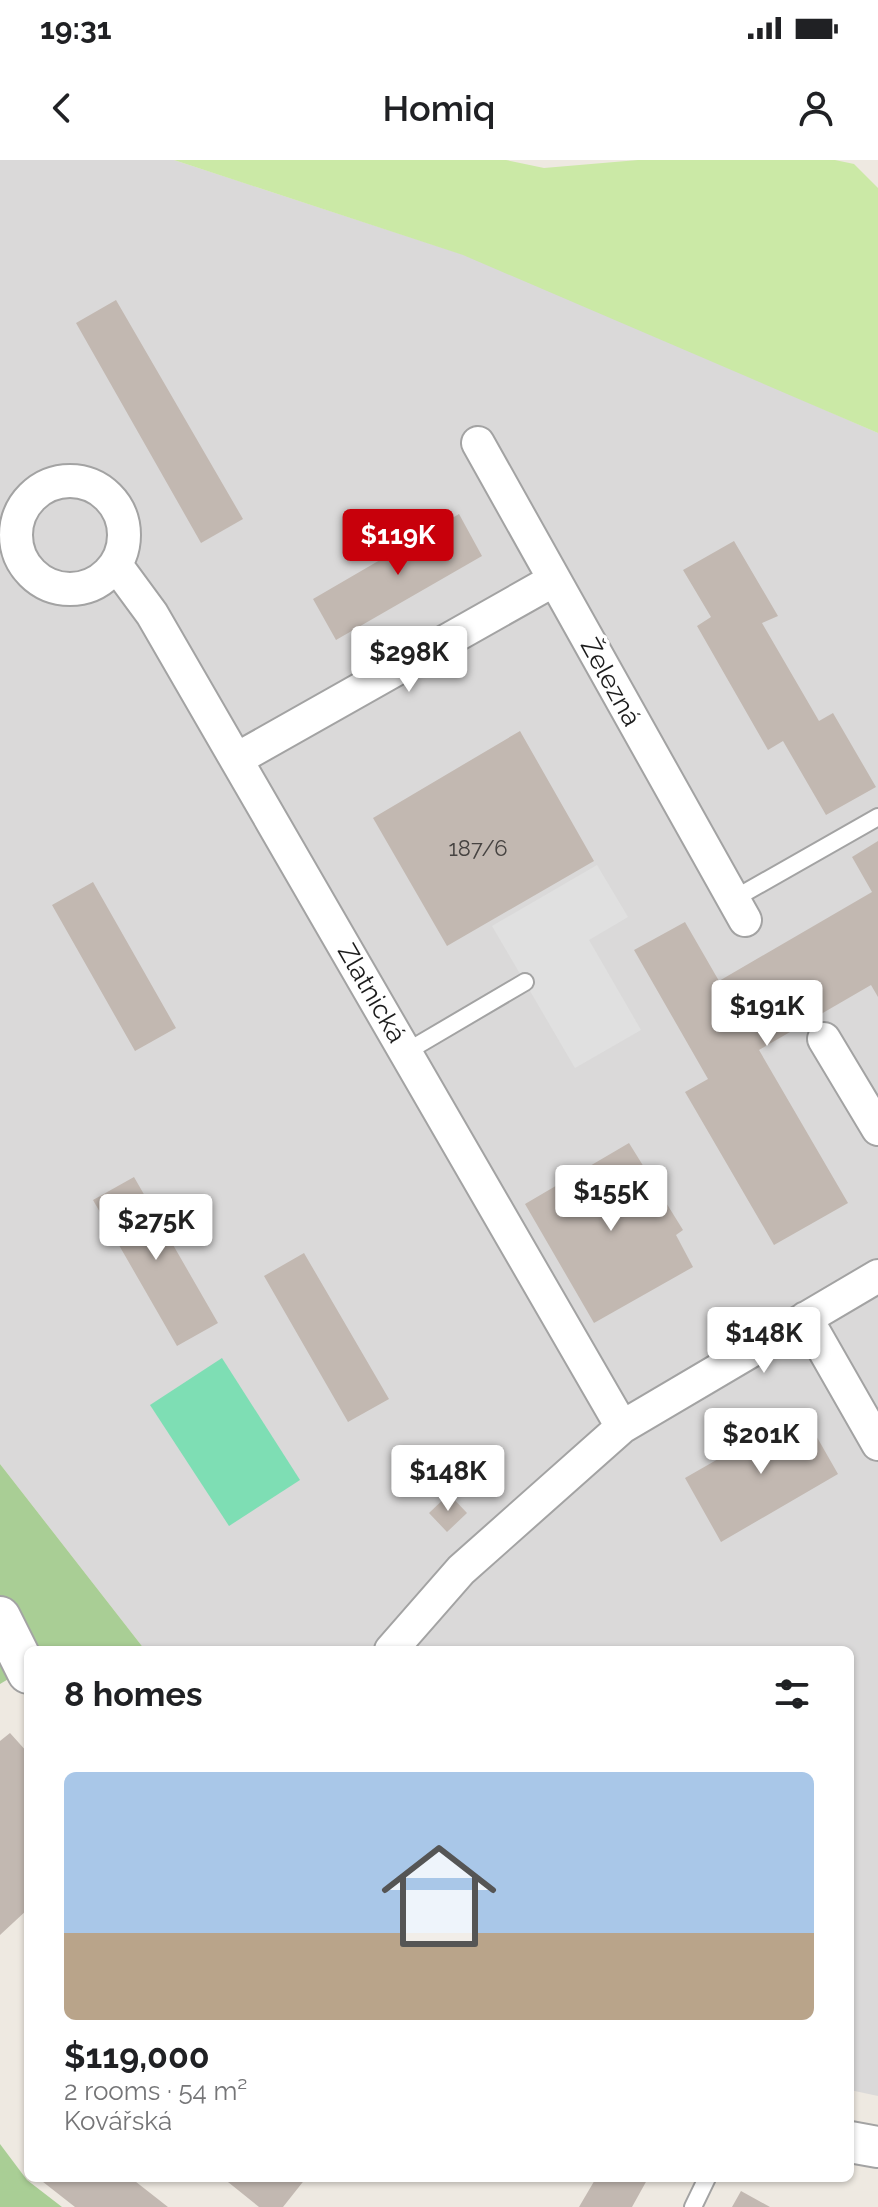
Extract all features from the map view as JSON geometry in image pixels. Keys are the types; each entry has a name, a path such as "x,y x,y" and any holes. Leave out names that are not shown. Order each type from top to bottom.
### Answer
{"street":[{"name":"Železná","path":"478,443 738,910"},
{"name":"Zlatnická","path":"116,565 152,614 622,1427"},
{"path":"237,759 554,580"},
{"path":"824,1039 878,1129"},
{"path":"394,1646 461,1570 622,1427 878,1276"},
{"path":"806,1318 878,1444"},
{"path":"0,1617 24,1666"},
{"path":"854,2143 878,2147"}],"lane":[{"path":"738,910 878,817"},
{"path":"406,1052 525,982"},
{"path":"693,2207 705,2182"}],"shaded area":[{"path":"0,160 174,160 489,263 878,433 878,2096 854,2091 854,1646 142,1646 0,1464"},
{"path":"597,865 628,917 589,940 641,1030 575,1068 492,926"}],"green space":[{"path":"174,160 506,160 544,168 638,160 835,160 854,164 878,188 878,433 463,255"},
{"path":"222,1358 300,1480 229,1526 150,1405"},
{"path":"0,1464 142,1646 24,1646 24,1656 10,1678 0,1684"},
{"path":"0,2144 24,2176 24,2182 30,2182 62,2207 0,2207"}],"building":[{"path":"116,300 243,519 201,543 76,323"},
{"path":"459,514 482,556 336,640 313,599"},
{"path":"734,541 778,616 762,623 819,721 833,713 876,787 826,815 783,741 768,750 697,626 711,617 683,570"},
{"path":"520,731 594,861 447,946 373,818"},
{"path":"878,841 878,997 871,985 759,1050 848,1203 774,1245 685,1092 708,1079 634,950 685,922 719,981 872,892 852,857"},
{"path":"93,882 176,1028 135,1051 52,905"},
{"path":"629,1143 683,1230 676,1235 693,1267 594,1323 525,1204"},
{"path":"134,1177 218,1323 177,1346 93,1200"},
{"path":"304,1253 389,1399 348,1422 264,1276"},
{"path":"802,1411 838,1474 721,1542 685,1478"},
{"path":"449,1494 467,1513 447,1532 429,1513"},
{"path":"10,1733 24,1749 24,1913 0,1935 0,1741"},
{"path":"43,2182 136,2182 168,2207 75,2207"},
{"path":"228,2182 303,2182 283,2207 259,2207"},
{"path":"594,2182 646,2182 632,2207 579,2207"},
{"path":"741,2191 770,2207 732,2207"}]}
